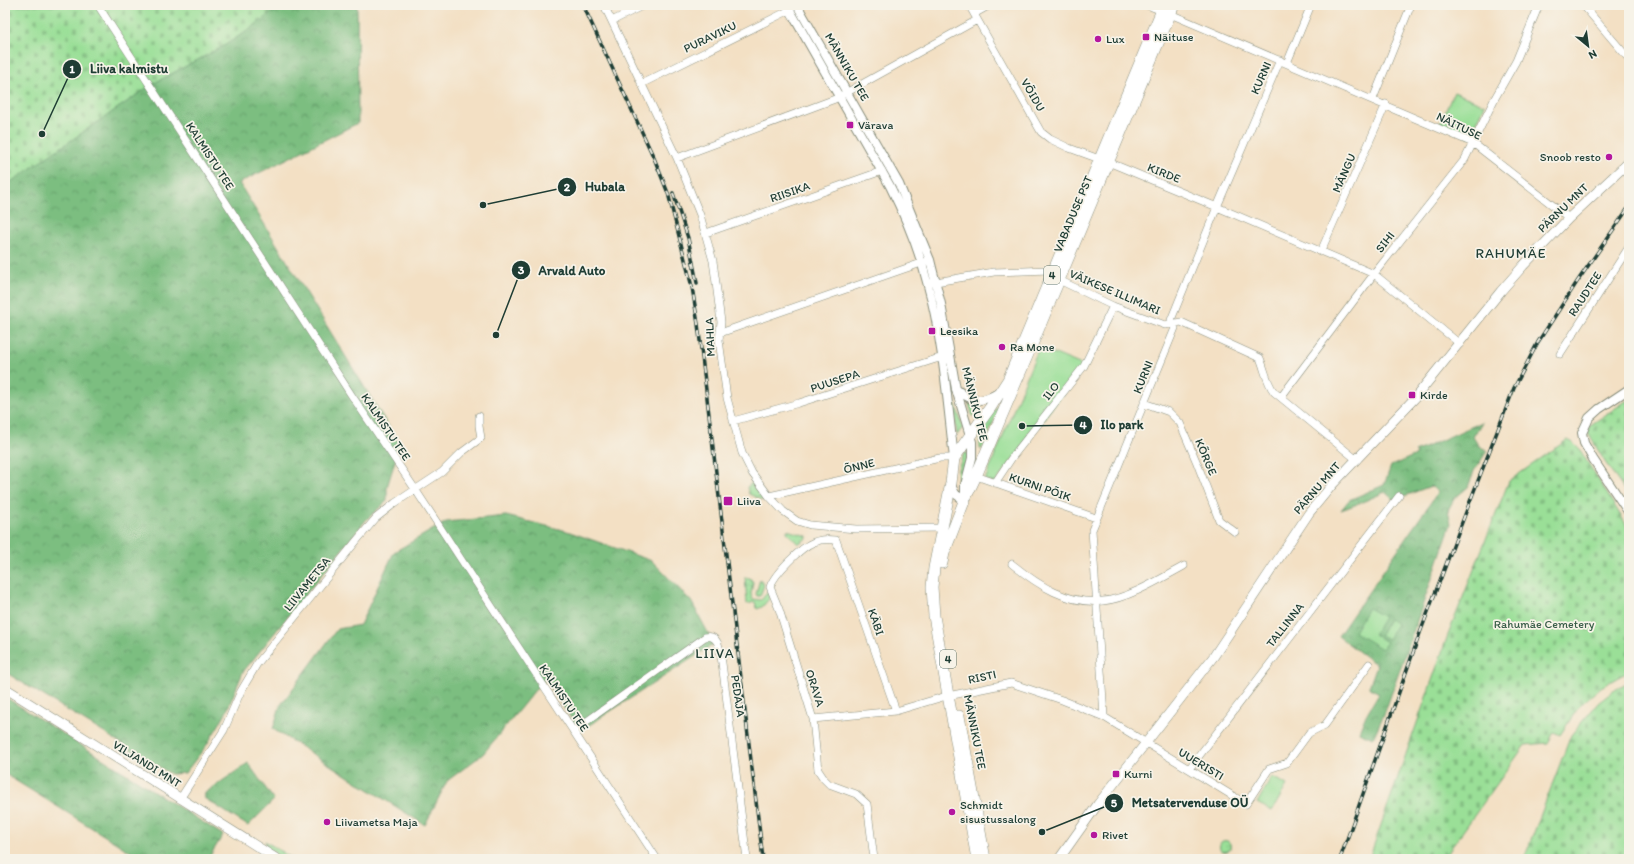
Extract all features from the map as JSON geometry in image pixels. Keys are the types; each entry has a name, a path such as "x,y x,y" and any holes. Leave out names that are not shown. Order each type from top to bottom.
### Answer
{"highway":[{"name":"VABADUSE PST","path":"954,458 1003,390 1104,161 1168,8"},
{"name":"VABADUSE PST","path":"965,499 976,476 1054,276"},
{"name":"MÄNNIKU TEE","path":"954,458 951,483 934,568 932,595 934,616 986,859"},
{"name":"MÄNNIKU TEE","path":"965,499 944,553 939,589 951,695 977,859"}],"main road":[{"name":"PÄRNU MNT","path":"1059,859 1146,742 1214,656 1309,513 1333,484 1414,399 1460,344 1501,291 1569,218 1629,162"},
{"name":"VILJANDI MNT","path":"5,688 277,859"}],"street":[{"name":"MAHLA","path":"604,5 677,158 706,233 713,261 721,322 719,340 725,386 742,453 752,473 769,496 784,511 797,521 810,525 874,530 942,528"},
{"path":"612,21 644,5"},
{"name":"MÄNNIKU TEE","path":"798,5 899,184 930,260 950,415 954,458"},
{"name":"VÕIDU","path":"969,5 1041,132 1050,139 1068,148 1104,161"},
{"path":"677,158 839,97 976,17 990,5"},
{"name":"NÄITUSE","path":"1147,5 1168,8 1284,62 1474,142 1569,218"},
{"name":"KURNI","path":"1104,717 1092,530 1175,328 1171,320 1217,207 1311,5"},
{"path":"1373,99 1411,5"},
{"name":"SIHI","path":"1281,397 1374,274 1464,159 1474,142 1495,98 1516,61 1539,5"},
{"path":"1583,5 1629,59"},
{"name":"KALMISTU TEE","path":"99,7 352,396 415,489 657,859"},
{"name":"MÄNNIKU TEE","path":"789,8 882,171 899,204 921,263 932,282 956,389 970,434 972,458 965,485 965,499"},
{"name":"PURAVIKU","path":"641,84 789,8"},
{"name":"MÄNGU","path":"1322,251 1386,104"},
{"name":"KIRDE","path":"1104,161 1374,274 1460,344"},
{"name":"RIISIKA","path":"706,233 882,171"},
{"name":"RAUDTEE","path":"1560,354 1629,247"},
{"path":"720,332 930,260"},
{"path":"932,282 994,272 1049,270 1054,276"},
{"name":"VÄIKESE ILLIMARI","path":"1054,276 1113,306 1165,325 1181,322 1260,358 1264,367 1267,382 1274,392 1281,397"},
{"name":"ILO","path":"995,483 1013,456 1084,366 1113,306"},
{"path":"942,358 951,362"},
{"name":"PUUSEPA","path":"733,421 799,403 942,358"},
{"path":"956,389 967,398 977,401 988,399 1003,390"},
{"path":"1629,389 1589,418 1582,433 1584,443 1593,459 1629,513"},
{"path":"1281,397 1357,460"},
{"name":"KÕRGE","path":"1144,403 1169,412 1180,423 1219,520 1235,532"},
{"name":"LIIVAMETSA","path":"180,799 224,730 242,691 257,664 376,518 415,489 442,472 481,438 479,426 480,416"},
{"name":"ÕNNE","path":"769,496 940,458 954,458"},
{"name":"KURNI PÕIK","path":"976,476 1096,518"},
{"path":"951,483 957,496 965,499"},
{"name":"TALLINNA","path":"1189,769 1399,496"},
{"name":"ORAVA","path":"836,540 824,539 805,547 777,573 770,587 779,609 813,719 818,770 829,784 856,794 867,804 874,859"},
{"name":"KÄBI","path":"836,540 896,711"},
{"path":"1012,564 1030,578 1057,594 1082,601 1104,601 1125,595 1184,566"},
{"name":"PEDAJA","path":"573,731 705,637 714,637 718,644 722,664 747,859"},
{"name":"UUERISTI","path":"1146,742 1246,804 1269,769 1287,763 1308,733 1325,725 1369,664"},
{"name":"RISTI","path":"813,719 896,711 951,695 1011,683 1062,700 1104,717 1146,742"}],"green space":[{"path":"5,5 281,5 250,29 222,47 154,83 5,186"},
{"path":"281,5 357,5 358,123 239,183 400,445 387,487 387,501 366,520 243,672 225,715 206,746 185,773 171,774 5,672 5,186 154,83 222,47 250,29"},
{"path":"1454,92 1485,105 1470,137 1440,123"},
{"path":"1039,347 1084,366 995,483 985,480"},
{"path":"1004,397 982,449 980,449 979,433"},
{"path":"953,398 963,427 957,435"},
{"path":"1629,399 1629,497 1605,462 1588,433 1589,426"},
{"path":"969,404 981,405 980,409 973,417"},
{"path":"1482,422 1473,437 1478,445 1487,451 1474,471 1468,487 1454,499 1448,510 1451,524 1385,712 1373,738 1359,732 1366,715 1379,693 1369,687 1377,665 1338,636 1438,492 1431,486 1394,500 1385,492 1341,510 1349,500 1384,485 1391,466 1418,454 1415,452"},
{"name":"Rahumäe Cemetery","path":"1567,440 1572,442 1580,450 1629,529 1629,671 1601,687 1580,705 1560,735 1554,732 1548,743 1525,745 1443,859 1369,859 1448,635 1509,481"},
{"path":"964,453 968,453 966,465 958,489 958,469"},
{"path":"753,483 766,499 762,500 749,494 747,487"},
{"path":"506,516 567,531 652,561 691,601 714,644 580,731 544,679 483,754 447,781 425,825 273,729 280,706 337,629 360,625 394,552 446,522"},
{"path":"787,530 807,536 807,538 798,544 787,532"},
{"path":"745,577 750,578 753,582 751,594 753,599 761,600 769,591 769,599 762,607 757,609 755,602 747,604"},
{"path":"760,579 764,585 760,596 757,596 756,594"},
{"path":"1368,608 1384,617 1374,634 1387,642 1382,649 1354,632"},
{"path":"1389,619 1397,624 1388,639 1380,635"},
{"path":"1629,681 1629,859 1524,859 1571,735 1598,703"},
{"path":"5,697 223,835 208,859 142,859 5,774"},
{"path":"248,763 274,800 248,826 204,798 205,793"},
{"path":"1272,777 1287,785 1272,811 1257,803"},
{"path":"265,841 293,859 282,858 266,847"},
{"path":"1223,841 1227,841 1229,842 1229,850 1223,851 1220,848 1220,844"}],"railway":[{"path":"583,5 654,158 668,193 692,287 698,324 763,859"},
{"path":"673,193 688,238 697,283"},
{"path":"1340,859 1420,633 1514,388 1538,342 1579,279 1629,207"}],"place":[{"name":"Näituse","path":"1146,37"},
{"name":"Lux","path":"1098,39"},
{"name":"Värava","path":"850,125"},
{"name":"Liiva kalmistu","path":"42,134"},
{"name":"Snoob resto","path":"1609,157"},
{"name":"Hubala","path":"483,205"},
{"name":"Leesika","path":"932,331"},
{"name":"Arvald Auto","path":"496,335"},
{"name":"Ra Mone","path":"1002,347"},
{"name":"Kirde","path":"1412,395"},
{"name":"Ilo park","path":"1022,426"},
{"name":"Liiva","path":"728,501"},
{"name":"Kurni","path":"1116,774"},
{"name":"Schmidt sisustussalong","path":"952,812"},
{"name":"Liivametsa Maja","path":"327,822"},
{"name":"Metsatervenduse OÜ","path":"1042,832"},
{"name":"Rivet","path":"1094,835"}],"district":[{"name":"RAHUMÄE","path":"1511,253"},
{"name":"LIIVA","path":"715,653"}]}
